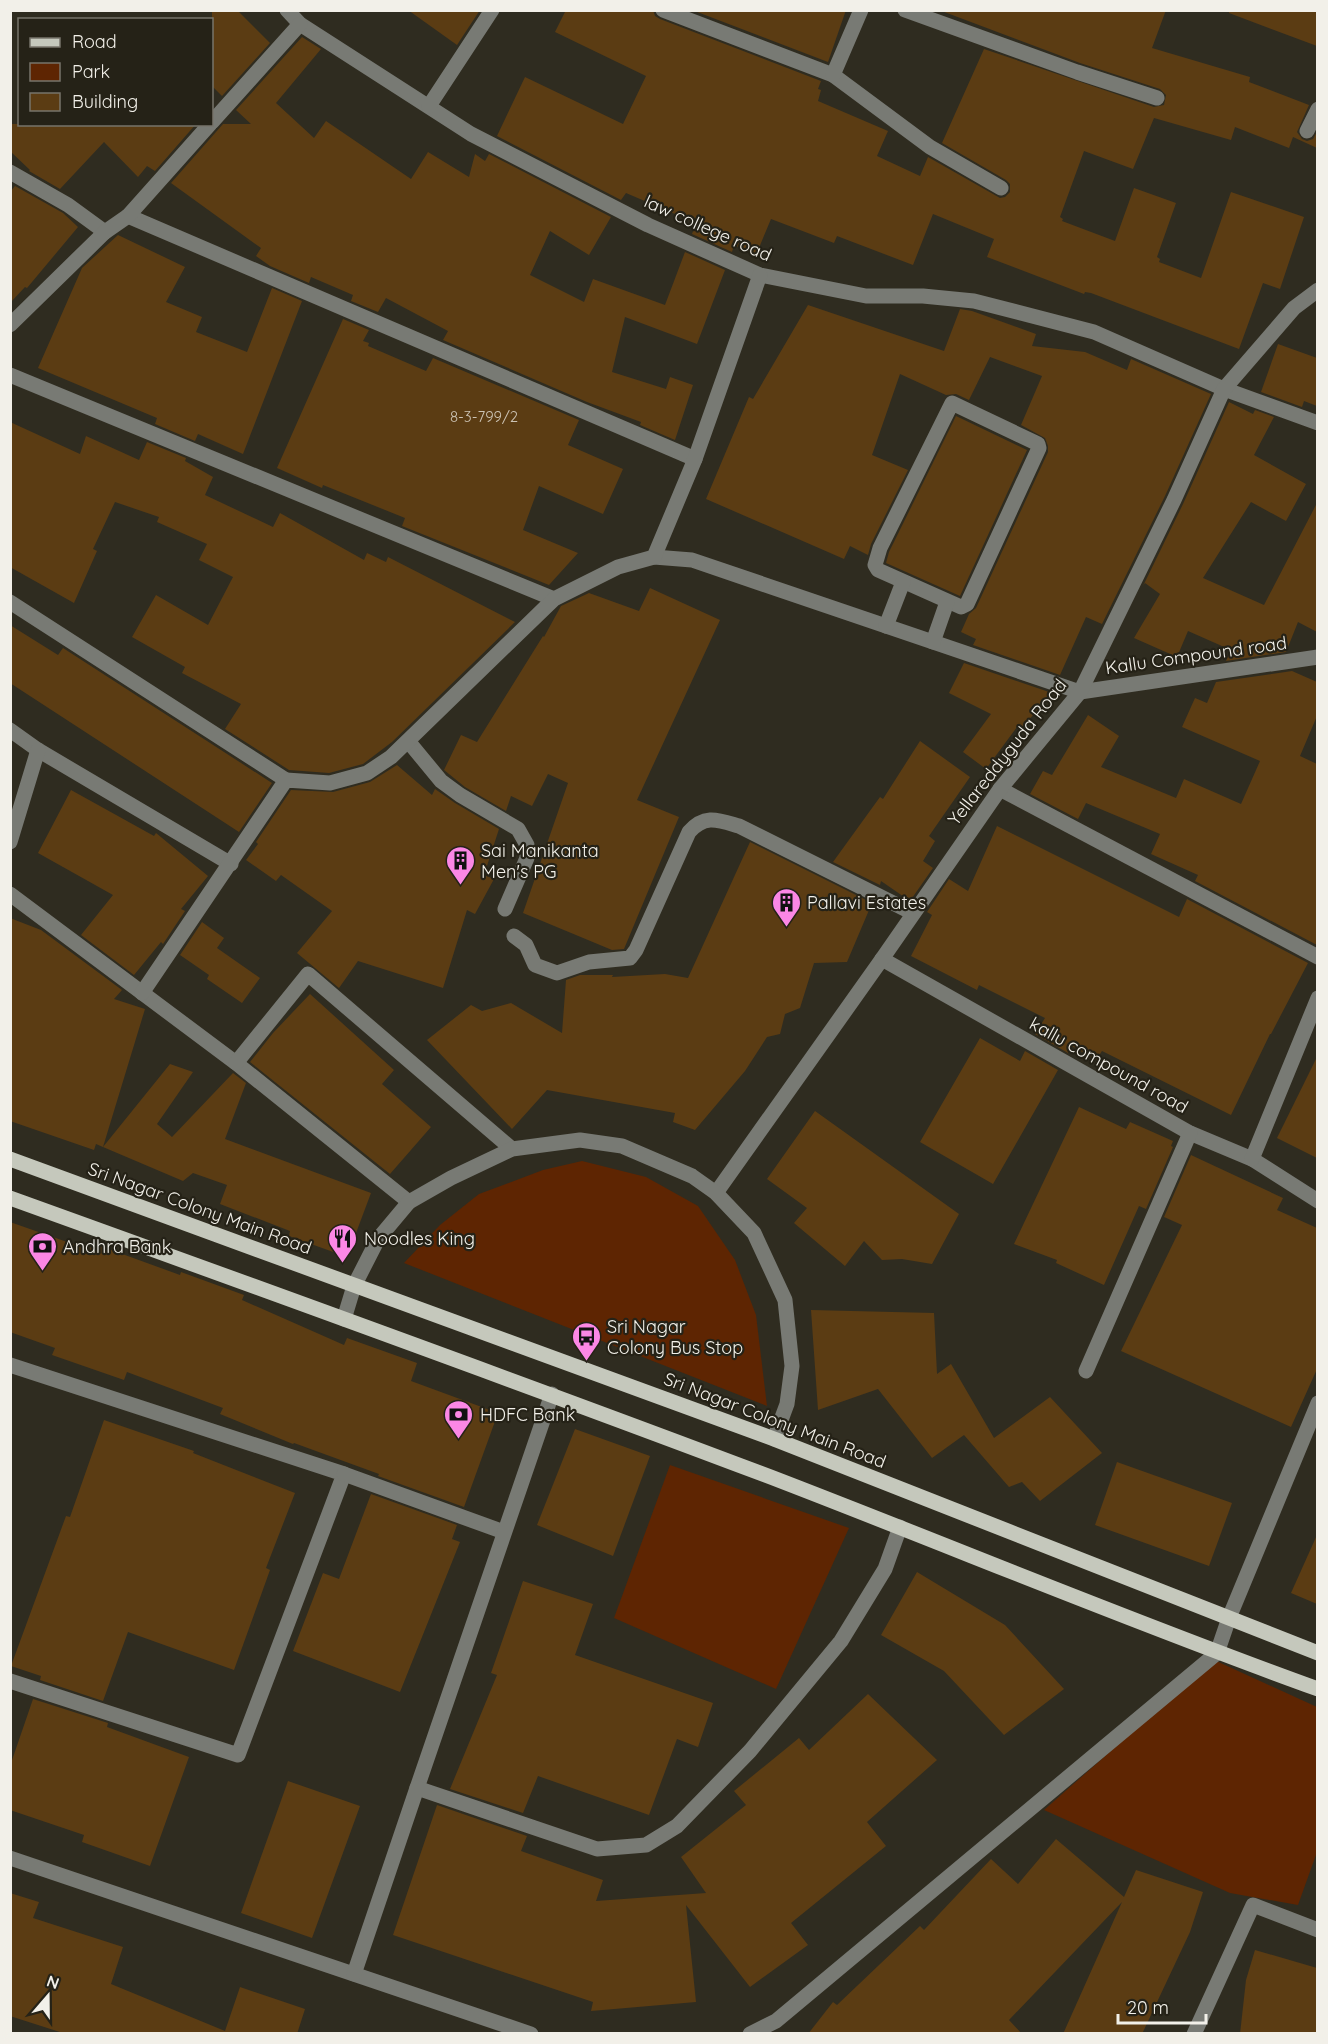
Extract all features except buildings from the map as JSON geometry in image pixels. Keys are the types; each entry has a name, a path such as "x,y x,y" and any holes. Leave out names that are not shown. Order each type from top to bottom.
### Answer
{"main road":[{"name":"Sri Nagar Colony Main Road","path":"10,1159 774,1439 1317,1653"},
{"path":"10,1198 552,1394 900,1527 1217,1653 1317,1689"}],"street":[{"name":"law college road","path":"287,10 300,24 471,134 648,225 760,275 866,296 974,301 1094,332 1224,389 1317,423"},
{"path":"429,106 492,10"},
{"path":"663,10 833,75 930,147 1002,188"},
{"path":"833,75 861,10"},
{"path":"905,10 1077,72 1157,98"},
{"path":"213,121 300,24"},
{"path":"1307,131 1317,109"},
{"path":"10,325 105,232 128,216 208,126"},
{"path":"10,172 68,205 105,232"},
{"path":"128,216 695,459"},
{"path":"654,557 695,459 760,275"},
{"name":"Yellareddyguda Road","path":"716,1193 1000,789 1080,692 1174,500 1224,389 1294,308 1317,290"},
{"path":"10,375 554,599"},
{"path":"952,403 955,403 1038,444 1039,448 967,604 958,607 947,602 878,570 875,562 952,403"},
{"path":"10,602 286,780 330,783 367,773 391,757 554,599 618,567 654,557 692,560 1080,692"},
{"path":"886,626 903,582"},
{"path":"933,642 947,602"},
{"name":"Kallu Compound road","path":"1080,692 1317,657"},
{"path":"10,730 39,750 231,864"},
{"path":"408,741 441,781 460,795 518,829 527,845 527,858 505,909"},
{"path":"10,843 39,750"},
{"path":"142,993 286,780"},
{"path":"1000,789 1317,957"},
{"path":"514,936 526,945 535,965 557,973 589,962 630,958 636,950 688,832 696,824 705,820 716,820 740,826 913,913"},
{"path":"10,894 236,1063 410,1202"},
{"name":"kallu compound road","path":"882,959 1190,1133 1252,1158 1317,1201"},
{"path":"236,1063 308,974 512,1149"},
{"path":"1252,1158 1317,998"},
{"path":"1086,1371 1190,1133"},
{"path":"344,1319 354,1286 378,1239 410,1202 451,1178 512,1149 580,1140 622,1146 692,1176 716,1193 754,1233 785,1300 792,1366 787,1404 774,1439"},
{"path":"10,1365 344,1473 504,1532"},
{"path":"354,1974 552,1394"},
{"path":"750,2034 776,2021 1217,1653 1229,1618 1317,1403"},
{"path":"10,1681 238,1755 344,1473"},
{"path":"417,1788 597,1849 646,1845 677,1826 750,1752 841,1641 885,1569 900,1527"},
{"path":"10,1858 531,2034"},
{"path":"1194,2034 1253,1905 1317,1930"}],"green space":[{"path":"582,1161 646,1177 698,1206 735,1260 756,1315 767,1406 404,1263 440,1225 479,1194 543,1170"},
{"path":"670,1465 849,1528 776,1689 614,1618"},
{"path":"1214,1660 1317,1707 1317,1852 1298,1905 1230,1893 1044,1810"}],"place":[{"name":"Sai Manikanta Men's PG","path":"460,886"},
{"name":"Pallavi Estates","path":"786,928"},
{"name":"Noodles King","path":"343,1264"},
{"name":"Andhra Bank","path":"42,1272"},
{"name":"Sri Nagar Colony Bus Stop","path":"586,1362"},
{"name":"HDFC Bank","path":"459,1440"}]}
